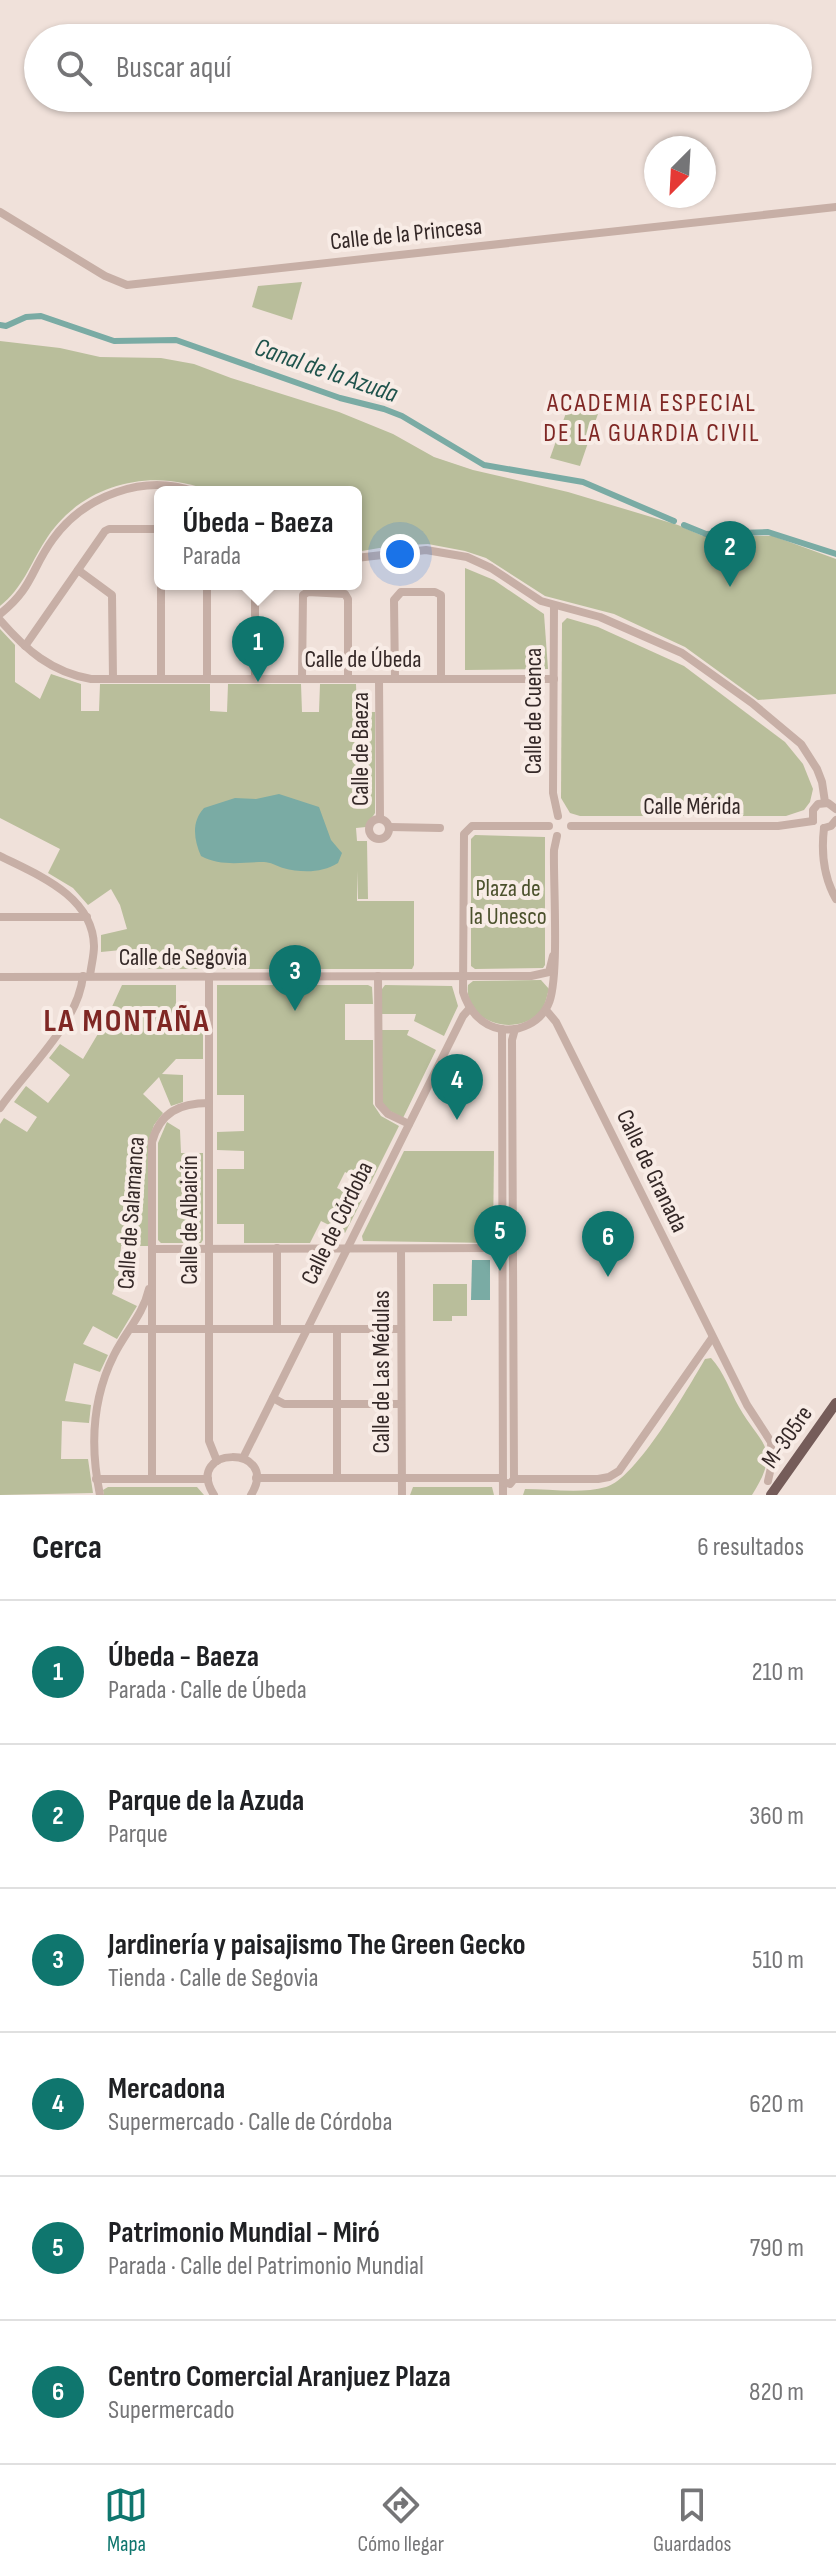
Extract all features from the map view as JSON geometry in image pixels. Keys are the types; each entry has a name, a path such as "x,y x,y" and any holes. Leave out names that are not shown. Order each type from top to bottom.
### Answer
{"main road":[{"name":"M-305re","path":"771,1495 836,1403"}],"street":[{"name":"Calle de la Princesa","path":"0,212 105,276 127,285 836,207"},
{"path":"0,617 28,587 52,540 77,514 108,495 141,486 154,486"},
{"path":"25,646 109,529 154,529"},
{"path":"362,557 426,550 467,557 491,568 541,601 600,617 682,653 765,712 801,744 817,769 825,802"},
{"path":"78,570 112,595 113,679"},
{"path":"161,590 161,679"},
{"path":"207,590 207,679"},
{"path":"255,590 255,679"},
{"path":"302,679 301,600 308,592 339,592 348,599 348,679"},
{"path":"395,679 394,600 401,592 435,592 441,595 441,679"},
{"name":"Calle de Cuenca","path":"554,606 553,793 558,816"},
{"name":"Calle de Úbeda","path":"0,617 25,646 54,668 71,676 113,679 554,679"},
{"name":"Calle de Baeza","path":"379,679 380,818"},
{"path":"836,809 825,802 818,804 813,810 813,821 824,828 836,820"},
{"path":"558,816 565,817 571,826 566,835 557,836 551,832 549,826 552,819 558,816"},
{"name":"Calle de Baeza","path":"380,818 370,825 371,836 384,838 390,827"},
{"name":"Calle de Baeza","path":"380,818 390,827"},
{"name":"Calle Mérida","path":"571,826 778,826 813,821"},
{"path":"549,826 472,826 465,831 463,989 470,1008 484,1023 502,1029 515,1029 532,1023 546,1010 551,997 554,850 557,836"},
{"name":"Calle de Baeza","path":"390,827 440,828"},
{"path":"824,828 823,862 836,899"},
{"path":"0,856 68,894 87,917 93,932 94,948 80,991 58,1033 1,1106"},
{"path":"0,917 87,917"},
{"path":"531,976 549,972 553,956"},
{"path":"378,976 379,1104 388,1114 409,1124"},
{"path":"463,976 543,978 549,982 551,997"},
{"name":"Calle de Segovia","path":"0,977 463,976"},
{"path":"463,989 471,980 487,976"},
{"name":"Calle de Albaicín","path":"209,977 209,1441 217,1461"},
{"name":"Calle de Córdoba","path":"243,1458 463,1016 470,1008"},
{"name":"Calle de Granada","path":"546,1010 556,1022 712,1338"},
{"path":"502,1029 503,1248 508,1478 512,1495"},
{"path":"503,1495 508,1478 512,1054 515,1029"},
{"name":"Calle de Salamanca","path":"100,1495 94,1442 98,1398 115,1353 132,1329 146,1300 152,1249 152,1142 167,1114 177,1108 209,1103"},
{"path":"277,1248 277,1329"},
{"path":"152,1478 152,1249 503,1248"},
{"name":"Calle de Las Médulas","path":"401,1249 402,1495"},
{"path":"132,1329 401,1329"},
{"path":"337,1329 337,1478"},
{"path":"256,1478 609,1477 619,1471 712,1338 747,1405 771,1442 772,1463 768,1481"},
{"path":"273,1398 284,1404 401,1404"},
{"path":"214,1495 208,1479 217,1461 229,1456 243,1458 252,1465 256,1478 251,1495"},
{"path":"96,1479 208,1479"}],"green space":[{"path":"302,282 292,320 252,307 258,286"},
{"path":"0,341 60,348 100,357 161,358 194,364 339,412 393,434 434,457 473,470 568,492 678,525 703,536 773,536 836,559 836,694 758,700 685,647 614,614 545,596 486,558 465,551 428,544 362,551 362,486 195,486 166,481 119,485 77,506 60,521 20,584 0,606"},
{"path":"572,396 600,408 580,466 550,458"},
{"path":"465,568 494,580 544,614 548,669 465,670"},
{"path":"567,618 598,627 684,666 785,742 803,764 813,789 804,810 786,816 580,816 570,813 561,798 562,623"},
{"path":"0,629 15,645 15,682 40,699 51,674 81,684 81,711 99,711 100,684 210,684 210,711 227,712 228,684 301,684 302,712 319,712 320,684 356,684 357,712 375,712 375,813 366,827 356,828 357,841 367,841 368,899 358,899 357,871 357,901 414,901 412,969 136,969 131,949 101,952 101,935 127,929 120,905 111,889 88,905 73,888 48,873 60,849 0,818"},
{"name":"Plaza de la Unesco","path":"475,835 545,837 543,968 475,969 471,966 471,839"},
{"path":"541,980 549,989 544,1006 534,1018 522,1023 509,1025 484,1018 469,999 468,985 473,981"},
{"path":"122,985 176,985 176,1022 203,1022 203,1059 176,1059 162,1074 183,1075 183,1102 171,1106 159,1077 143,1094 163,1113 154,1125 149,1140 148,1246 121,1246 119,1274 112,1294 137,1306 117,1339 93,1326 83,1344 108,1355 100,1372 74,1363 65,1401 91,1405 89,1423 62,1421 61,1459 88,1459 93,1493 0,1495 0,1124 4,1118 27,1132 37,1117 14,1102 26,1086 48,1103 70,1075 49,1058 60,1044 83,1059"},
{"path":"217,985 372,987 373,1004 345,1004 345,1040 373,1040 373,1104 381,1116 399,1126 370,1184 345,1172 337,1188 362,1200 345,1233 321,1221 310,1243 244,1243 244,1224 217,1224 217,1169 244,1169 244,1151 217,1150 217,1132 244,1131 244,1095 217,1095"},
{"path":"385,985 452,986 458,1006 444,1036 414,1021 416,1014 382,1014 382,989"},
{"path":"382,1030 409,1030 407,1035 436,1050 403,1118 388,1110 382,1102"},
{"path":"167,1122 180,1130 181,1153 203,1153 201,1243 161,1243 158,1240 158,1143"},
{"path":"404,1151 494,1151 493,1243 363,1241 362,1236"},
{"path":"433,1284 467,1284 467,1316 452,1316 452,1321 433,1321"},
{"path":"711,1358 765,1448 766,1467 752,1495 523,1495 525,1489 587,1490 606,1487 618,1480 646,1451 705,1359"},
{"path":"108,1487 197,1487 204,1495 104,1495 103,1490"},
{"path":"413,1487 492,1487 494,1495 410,1495"}],"water":[{"path":"279,794 319,807 331,840 342,853 338,863 325,869 305,871 266,862 224,863 201,856 195,831 197,819 204,808 235,798 256,799"},
{"path":"472,1260 490,1260 490,1300 471,1300"}],"waterway":[{"name":"Canal de la Azuda","path":"0,325 41,316 114,341 176,340 340,398 402,416 484,465 583,482 674,521"},
{"name":"Canal de la Azuda","path":"684,525 706,534 768,532 836,554"}],"place":[{"name":"Parque de la Azuda","path":"730,587"},
{"name":"Úbeda - Baeza","path":"258,682"},
{"name":"Jardinería y paisajismo The Green Gecko","path":"295,1011"},
{"name":"Mercadona","path":"457,1120"},
{"name":"Patrimonio Mundial - Miró","path":"500,1271"},
{"name":"Centro Comercial Aranjuez Plaza","path":"608,1277"}],"district":[{"name":"ACADEMIA ESPECIAL DE LA GUARDIA CIVIL","path":"652,418"},
{"name":"LA MONTAÑA","path":"127,1021"}]}
